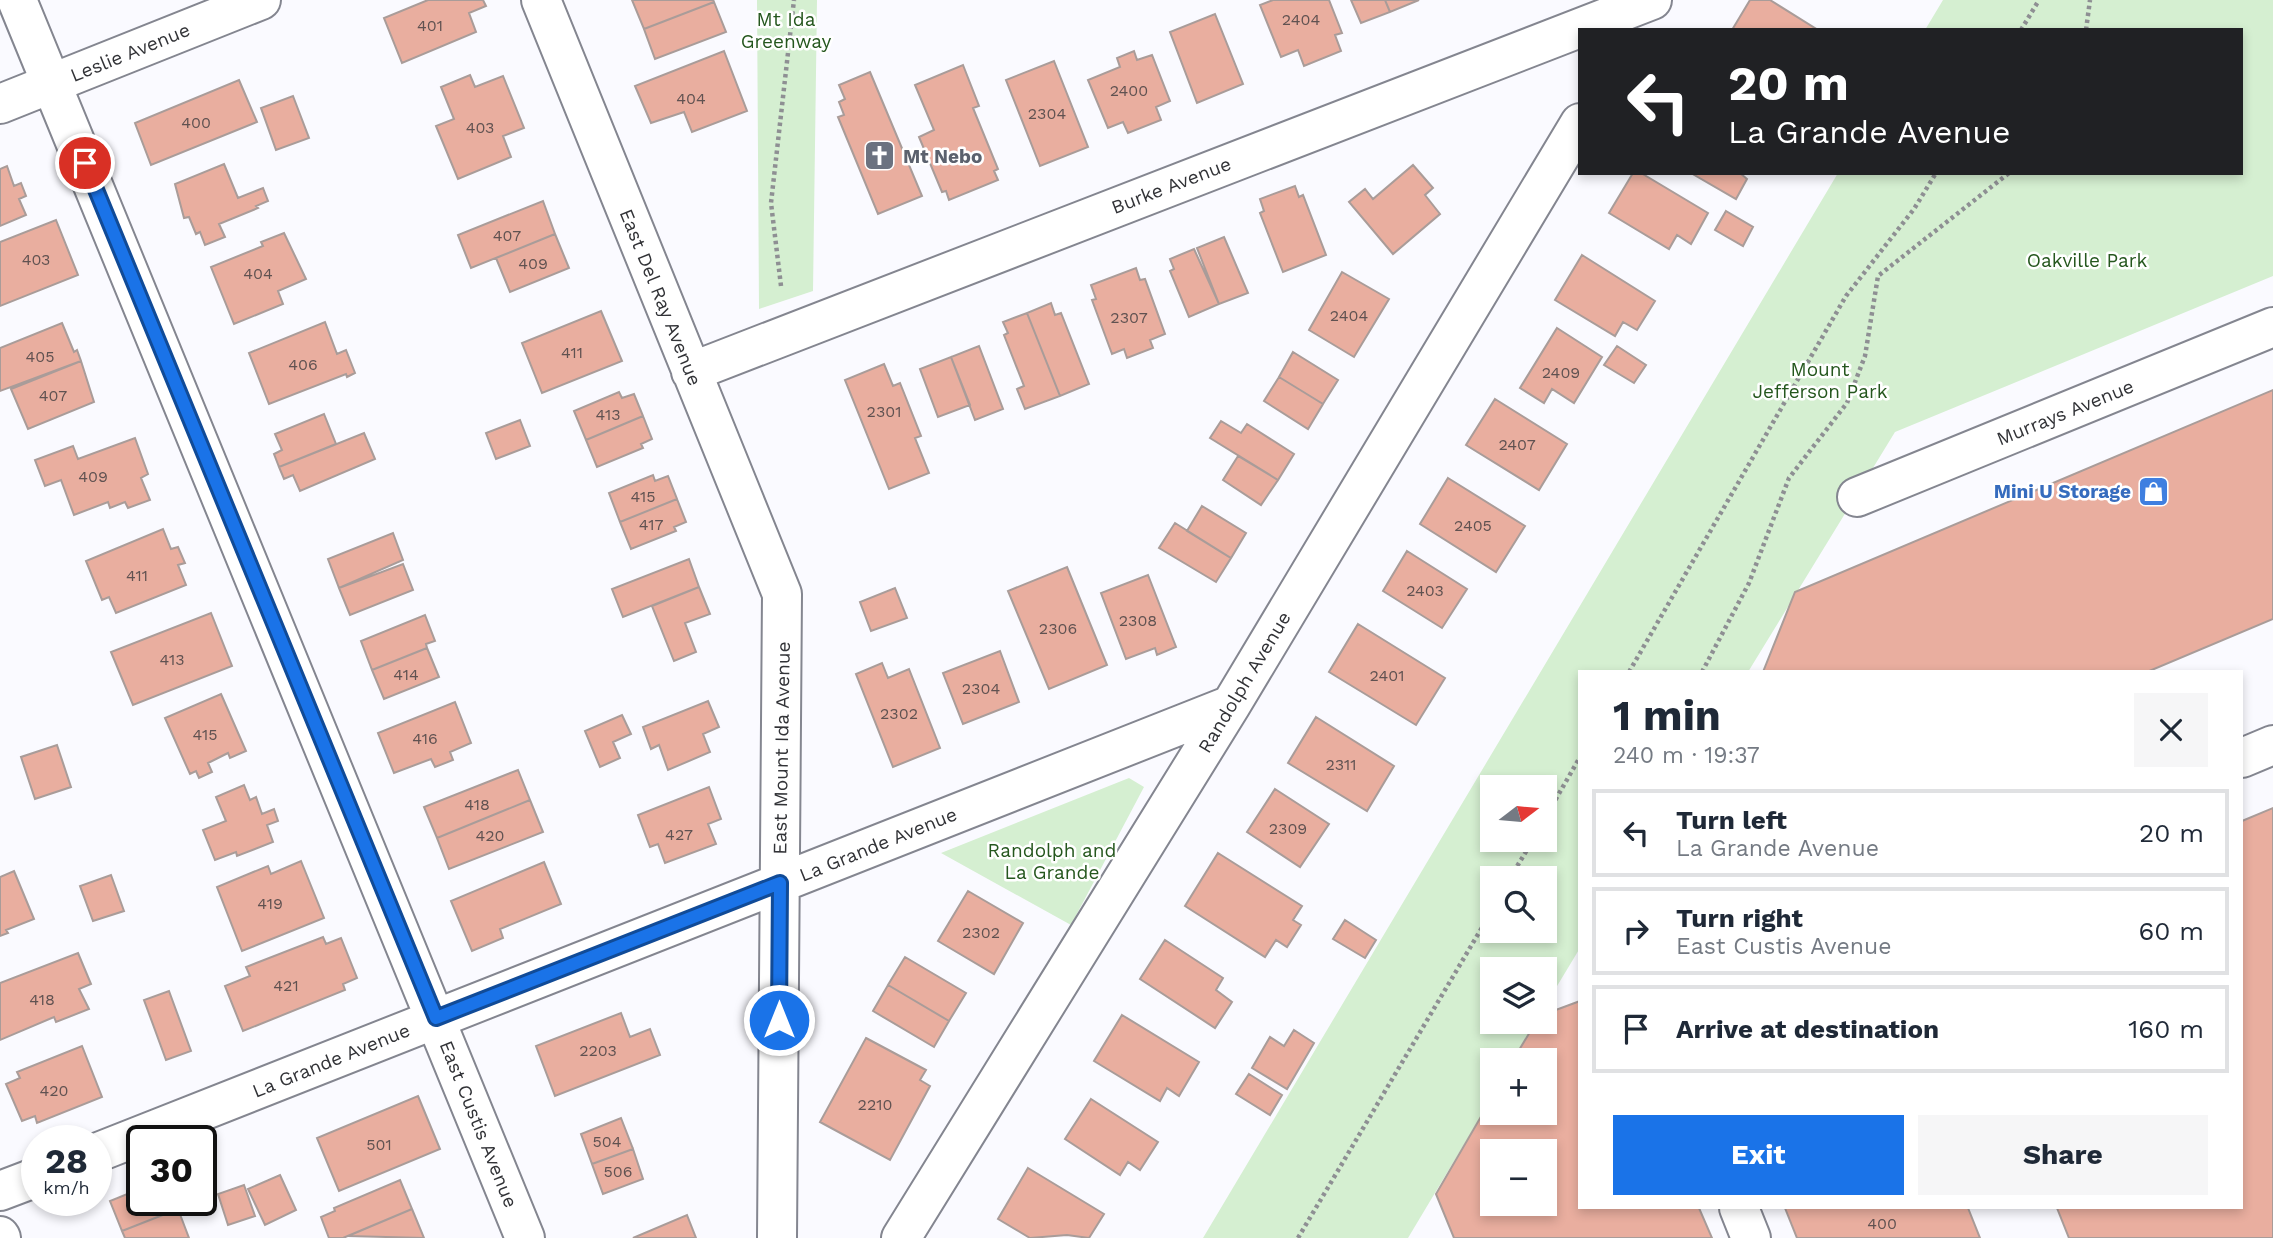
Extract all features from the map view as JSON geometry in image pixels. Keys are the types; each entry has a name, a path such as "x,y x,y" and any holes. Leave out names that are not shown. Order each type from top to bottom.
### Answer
{"street":[{"name":"East Custis Avenue","path":"17,0 525,1238"},
{"name":"Leslie Avenue","path":"0,104 261,0"},
{"name":"East Del Ray Avenue","path":"541,0 782,594"},
{"name":"Burke Avenue","path":"1581,28 1653,0"},
{"path":"1637,28 1653,0"},
{"name":"Burke Avenue","path":"691,372 1578,29"},
{"name":"Randolph Avenue","path":"901,1238 1231,705 1578,126"},
{"name":"Murrays Avenue","path":"1857,498 2273,327"},
{"name":"East Mount Ida Avenue","path":"777,1238 782,594"},
{"name":"La Grande Avenue","path":"112,1147 1231,705"},
{"path":"2243,758 2273,745"},
{"path":"0,1191 21,1183"},
{"path":"1738,1209 1751,1238"}],"path":[{"path":"781,286 771,203 778,122 793,32 794,0"},
{"path":"2022,28 2039,0"},
{"path":"2086,28 2090,0"},
{"path":"1630,670 1846,296 1914,209 1935,175"},
{"path":"1703,670 1744,593 1789,478 1847,403 1865,356 1878,276 2006,175"},
{"path":"1867,269 1878,276"},
{"path":"1558,795 1578,760"},
{"path":"1298,1238 1480,931"}],"green space":[{"name":"Mt Ida Greenway","path":"757,0 817,0 813,291 759,309"},
{"name":"Mount Jefferson Park","path":"1943,0 2273,0 2273,276 1895,432 1749,670 1578,670 1578,951 1557,986 1557,957 1480,957 1480,1034 1529,1034 1520,1048 1480,1048 1480,1118 1408,1238 1203,1238 1837,175 2243,175 2243,28 1926,28"},
{"name":"Randolph and La Grande","path":"1129,778 1144,787 1071,925 941,853"}],"building":[{"path":"428,0 483,0 486,6 469,13 476,32 402,63 384,18"},
{"path":"632,0 713,0 714,2 644,29"},
{"path":"1273,0 1329,0 1342,33 1335,35 1341,51 1304,66 1298,50 1281,57 1260,5"},
{"path":"1351,0 1385,0 1390,12 1361,23"},
{"path":"1385,0 1419,0 1390,12"},
{"path":"1750,0 1770,0 1815,28 1733,28"},
{"path":"714,2 726,32 655,59 644,29"},
{"path":"1215,14 1243,84 1197,103 1170,32"},
{"path":"724,51 747,111 692,132 684,112 651,123 635,86"},
{"path":"1134,51 1137,60 1152,55 1170,101 1156,107 1161,120 1128,133 1123,122 1108,128 1088,80 1120,67 1117,58"},
{"path":"1054,61 1088,147 1040,166 1006,80"},
{"path":"963,65 979,106 973,108 998,169 994,171 998,180 949,200 946,191 942,192 919,137 934,130 915,85"},
{"name":"Mt Nebo","path":"870,72 922,196 878,214 838,117 844,115 839,102 845,99 839,85"},
{"path":"470,75 475,87 503,76 524,128 503,136 511,157 458,179 436,126 454,119 441,87"},
{"path":"239,80 257,122 151,165 135,123"},
{"path":"293,96 309,138 276,150 261,108"},
{"path":"224,164 238,198 263,188 268,201 219,224 225,237 205,245 200,232 196,234 189,217 184,218 175,184"},
{"path":"1413,165 1433,188 1425,195 1440,214 1393,254 1349,202 1365,189 1373,199"},
{"path":"7,166 14,186 21,183 26,196 19,199 26,215 0,226 0,169"},
{"path":"1632,175 1644,175 1708,213 1691,244 1677,235 1669,249 1609,213"},
{"path":"1694,175 1742,175 1747,179 1736,199"},
{"path":"1295,186 1299,197 1303,195 1326,255 1283,272 1260,213 1264,211 1260,199"},
{"path":"543,201 555,234 471,268 458,235"},
{"path":"1726,211 1753,227 1743,246 1715,230"},
{"path":"56,220 78,275 0,306 0,242"},
{"path":"284,233 306,279 278,291 283,304 234,324 211,267 263,246 261,242"},
{"path":"555,234 569,268 510,292 496,258"},
{"path":"1224,237 1248,293 1219,304 1197,248"},
{"path":"1194,249 1219,304 1189,317 1170,271 1174,269 1170,259"},
{"path":"1582,255 1655,301 1637,330 1623,322 1615,336 1555,300"},
{"path":"1136,268 1140,280 1145,279 1165,334 1150,340 1153,348 1127,358 1124,349 1112,354 1092,300 1096,299 1091,285"},
{"path":"1342,272 1389,299 1354,357 1309,330"},
{"path":"1051,303 1055,315 1061,313 1089,384 1060,396 1027,313"},
{"path":"601,311 622,361 542,393 522,343"},
{"path":"1027,313 1060,396 1025,409 1017,389 1024,386 1004,335 1008,333 1003,322"},
{"path":"325,322 337,354 346,350 355,373 347,377 346,374 269,404 249,353"},
{"path":"62,323 74,352 77,350 81,361 0,391 0,348"},
{"path":"1557,328 1602,357 1574,403 1552,389 1544,403 1520,388"},
{"path":"979,346 1003,409 975,420 951,357"},
{"path":"1617,346 1646,365 1634,383 1604,365"},
{"path":"1293,352 1338,380 1323,404 1279,377"},
{"path":"951,357 970,405 938,417 920,369"},
{"path":"81,361 94,402 28,429 11,389"},
{"path":"884,364 893,386 900,383 921,436 915,438 929,473 889,489 845,380"},
{"path":"1279,377 1323,404 1308,429 1264,401"},
{"name":"Mini U Storage","path":"2273,390 2273,619 2152,670 1764,670 1795,592"},
{"path":"619,392 622,398 634,394 643,416 586,440 574,411"},
{"path":"1495,399 1567,444 1539,490 1466,445"},
{"path":"324,414 336,444 279,467 274,454 282,450 275,434"},
{"path":"643,416 652,439 641,444 643,448 597,467 586,440"},
{"path":"520,420 530,446 496,459 486,433"},
{"path":"1221,421 1241,433 1247,424 1294,454 1278,480 1210,438"},
{"path":"364,433 375,459 300,491 293,475 284,479 279,467"},
{"path":"135,438 148,474 141,478 150,500 128,508 125,502 110,508 108,502 74,515 61,480 45,486 35,460 73,446 78,459"},
{"path":"1238,456 1278,480 1261,505 1223,480"},
{"path":"653,475 655,481 668,476 677,499 620,522 609,493"},
{"path":"1448,478 1525,526 1496,572 1420,524"},
{"path":"677,499 686,522 674,527 676,531 631,549 620,522"},
{"path":"1202,506 1246,533 1231,558 1187,531"},
{"path":"1175,523 1231,558 1216,582 1159,548"},
{"path":"163,529 171,549 178,547 185,563 178,565 186,585 116,613 109,597 102,600 86,561"},
{"path":"393,533 403,560 339,588 328,559"},
{"path":"1407,551 1467,589 1442,628 1383,591"},
{"path":"689,559 699,587 623,617 612,589"},
{"path":"403,564 413,590 350,615 339,588"},
{"path":"1067,567 1107,665 1049,689 1008,591"},
{"path":"1148,575 1176,647 1157,655 1155,648 1126,659 1101,593"},
{"path":"699,587 710,614 685,623 696,652 674,661 652,606"},
{"path":"895,588 907,618 871,631 860,602"},
{"path":"211,613 232,666 133,705 111,652"},
{"path":"425,615 435,641 426,644 427,648 372,670 361,641"},
{"path":"1358,624 1445,678 1416,725 1329,672"},
{"path":"427,648 439,677 384,699 372,670"},
{"path":"1000,651 1019,702 963,724 943,673"},
{"path":"882,663 888,678 909,669 940,748 893,767 856,674"},
{"path":"221,694 246,751 230,758 228,753 208,763 212,772 199,778 196,771 190,774 165,718"},
{"path":"708,701 719,727 703,734 710,752 668,770 659,745 651,749 643,727"},
{"path":"455,702 471,743 450,752 453,760 435,767 431,759 394,773 378,733"},
{"path":"622,715 631,734 613,742 620,758 600,767 585,731"},
{"path":"1316,717 1394,766 1367,811 1288,763"},
{"path":"57,745 71,787 35,799 21,757"},
{"path":"518,770 530,800 437,838 424,807"},
{"path":"244,785 250,800 256,797 262,814 274,809 278,821 267,825 273,842 237,856 236,852 215,860 203,830 226,821 216,797"},
{"path":"709,787 721,819 708,824 716,844 665,863 658,844 650,847 638,815"},
{"path":"1275,789 1329,824 1300,867 1247,832"},
{"path":"530,800 543,832 449,869 437,838"},
{"path":"2273,808 2273,1238 2069,1238 2057,1209 2243,1209 2243,821"},
{"path":"1218,853 1302,906 1293,920 1301,925 1287,947 1276,940 1265,957 1185,906"},
{"path":"301,861 324,918 242,951 217,887 268,866 271,874"},
{"path":"544,862 561,904 500,929 503,938 472,951 451,901"},
{"path":"14,871 34,919 6,930 8,933 0,936 0,877"},
{"path":"111,875 124,911 93,921 80,886"},
{"path":"968,891 1023,923 994,974 938,941"},
{"path":"1345,920 1376,940 1365,958 1333,939"},
{"path":"323,937 326,944 341,938 357,978 343,984 345,990 243,1031 225,986 250,976 246,967"},
{"path":"1165,940 1223,978 1216,990 1232,1002 1215,1028 1140,979"},
{"path":"78,953 91,984 79,989 89,1009 56,1022 54,1017 0,1040 0,983"},
{"path":"905,957 966,993 949,1021 888,985"},
{"path":"888,985 949,1021 934,1047 873,1011"},
{"path":"169,991 191,1051 166,1060 144,1000"},
{"path":"1578,1002 1578,1209 1699,1209 1712,1238 1454,1238 1436,1194 1480,1118 1480,1125 1557,1125 1557,1048 1520,1048 1529,1034 1557,1034 1557,1010"},
{"path":"621,1013 630,1037 650,1029 660,1055 555,1096 536,1046"},
{"path":"1122,1015 1199,1062 1179,1096 1167,1088 1160,1101 1094,1061"},
{"path":"1294,1030 1314,1043 1287,1089 1252,1068 1270,1037 1284,1046"},
{"path":"866,1038 926,1070 920,1080 930,1086 890,1160 820,1122"},
{"path":"82,1046 102,1097 37,1123 35,1116 22,1121 6,1084 20,1078 17,1072"},
{"path":"1249,1074 1282,1095 1270,1115 1236,1094"},
{"path":"418,1096 440,1149 339,1191 317,1138"},
{"path":"1091,1099 1158,1142 1140,1170 1128,1162 1120,1175 1065,1139"},
{"path":"621,1118 633,1149 592,1164 581,1134"},
{"path":"633,1149 643,1179 603,1194 592,1164"},
{"path":"1028,1168 1104,1214 1089,1238 1067,1235 1030,1238 998,1219"},
{"path":"280,1175 296,1210 265,1225 248,1189"},
{"path":"400,1180 412,1209 343,1238 329,1238 321,1217 335,1211 334,1208"},
{"path":"244,1185 255,1216 228,1225 218,1194"},
{"path":"126,1194 126,1216 160,1216 122,1231 112,1200"},
{"path":"412,1209 424,1238 348,1236"},
{"path":"1785,1209 1968,1209 1980,1238 1797,1238"},
{"path":"687,1215 696,1238 633,1238"},
{"path":"160,1216 181,1216 189,1238 125,1238 122,1231"}],"place":[{"name":"Mt Nebo","path":"880,156"},
{"name":"Mini U Storage","path":"2154,491"}],"route":[{"path":"85,163 436,1018 780,883 779,1020"}],"park label":[{"name":"Oakville Park","path":"2087,260"}]}
